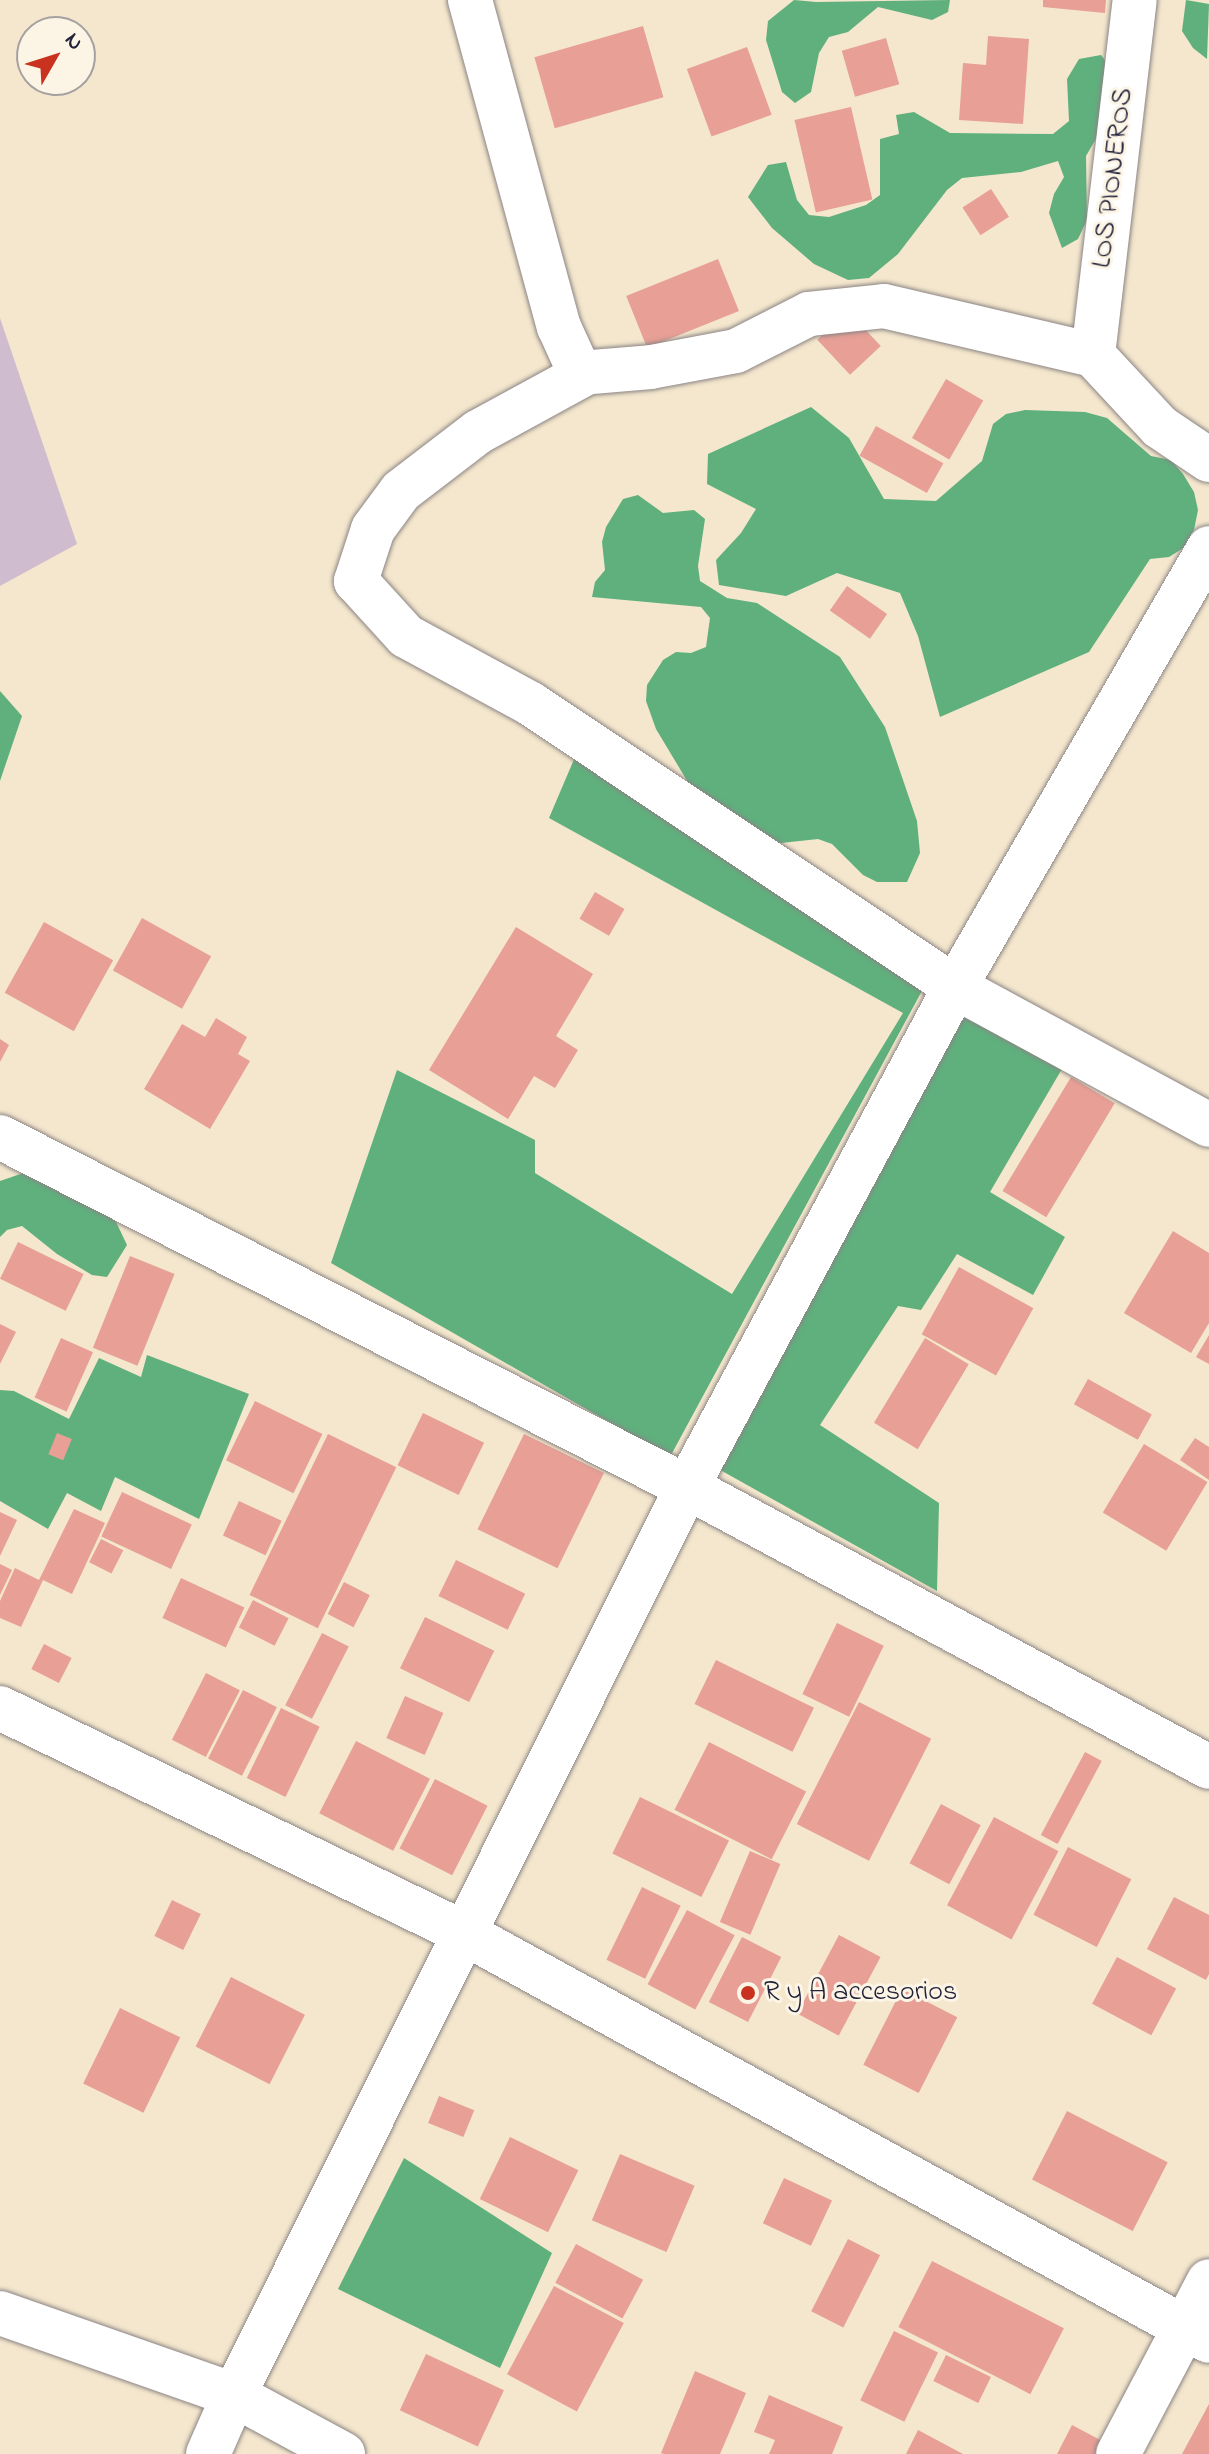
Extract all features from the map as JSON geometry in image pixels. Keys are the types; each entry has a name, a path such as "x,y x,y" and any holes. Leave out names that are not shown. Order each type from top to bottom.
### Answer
{"street":[{"path":"470,0 559,327 580,373 651,367 736,351 809,314 884,306 1093,355 1160,427 1209,460"},
{"name":"LOS PIONEROS","path":"1093,355 1135,0"},
{"path":"588,372 478,432 401,491 373,529 356,581 406,636 531,704 955,987 1209,1125"},
{"path":"208,2454 234,2395 687,1487 955,987 1209,548"},
{"path":"0,1137 687,1487 1209,1767"},
{"path":"0,1708 464,1933 1196,2334"},
{"path":"1118,2454 1196,2334 1209,2281"},
{"path":"0,2313 234,2395 343,2454"}],"shaded area":[{"path":"0,318 77,544 0,586"}],"green space":[{"path":"794,0 950,0 948,12 932,20 878,7 848,32 829,37 819,53 811,92 795,103 782,92 766,40 768,21"},
{"path":"1186,0 1209,4 1207,59 1193,48 1182,31"},
{"path":"1101,55 1112,69 1105,123 1086,156 1087,220 1078,239 1062,248 1049,213 1054,194 1064,177 1058,161 1021,172 962,178 947,190 898,254 869,278 848,280 814,264 772,228 748,197 768,165 786,162 797,200 809,215 829,217 866,205 880,195 880,139 899,134 896,115 914,112 950,133 1053,134 1069,121 1067,79 1079,59"},
{"path":"811,407 849,438 884,499 936,501 982,461 993,424 1006,414 1025,410 1085,412 1107,418 1151,456 1171,460 1183,474 1194,492 1198,510 1194,530 1185,547 1169,557 1150,559 1089,652 940,717 918,636 900,593 837,573 786,596 719,585 716,560 741,533 756,509 707,484 708,454"},
{"path":"638,495 663,513 694,510 705,519 698,566 700,581 727,598 757,603 840,657 885,727 917,821 920,853 907,882 877,882 863,875 832,844 818,839 772,844 689,784 656,729 646,701 647,685 663,660 676,652 691,653 706,647 710,618 701,607 592,597 595,582 605,570 602,542 606,527 623,499"},
{"path":"0,691 22,716 0,781"},
{"path":"575,757 930,976 670,1457 331,1263 397,1070 535,1140 535,1173 732,1294 903,1013 549,818"},
{"path":"950,997 1066,1062 990,1192 1065,1237 1033,1295 957,1254 921,1310 898,1306 820,1425 939,1503 937,1591 706,1462"},
{"path":"32,1170 108,1205 127,1245 107,1277 92,1275 57,1254 22,1226 7,1230 0,1237 0,1181"},
{"path":"147,1355 249,1394 199,1519 115,1477 101,1511 67,1493 48,1529 0,1501 0,1390 14,1391 69,1419 99,1358 141,1377"},
{"path":"404,2158 552,2253 500,2368 338,2289"}],"building":[{"path":"1043,0 1106,0 1105,13 1043,7"},
{"path":"643,26 663,97 555,128 534,57"},
{"path":"988,36 1029,39 1023,124 959,120 963,63 986,65"},
{"path":"886,38 899,84 855,97 842,51"},
{"path":"747,47 772,115 711,137 687,69"},
{"path":"851,107 872,200 816,213 794,120"},
{"path":"991,189 1009,217 980,235 962,208"},
{"path":"718,259 739,311 647,348 626,296"},
{"path":"848,311 881,346 850,375 817,340"},
{"path":"946,379 983,400 949,459 912,438"},
{"path":"876,426 943,463 927,493 860,456"},
{"path":"847,586 887,614 870,639 830,611"},
{"path":"595,892 624,909 609,936 580,919"},
{"path":"142,918 211,956 182,1009 113,970"},
{"path":"44,922 113,960 74,1031 5,993"},
{"path":"516,927 593,974 556,1036 578,1050 555,1088 534,1076 508,1119 429,1070"},
{"path":"216,1018 247,1037 238,1054 250,1061 210,1129 144,1089 182,1024 205,1037"},
{"path":"0,1039 9,1045 0,1062"},
{"path":"1071,1077 1115,1103 1046,1217 1002,1191"},
{"path":"1173,1231 1209,1253 1209,1323 1191,1353 1124,1313"},
{"path":"18,1242 84,1274 66,1311 0,1279"},
{"path":"130,1256 175,1274 137,1366 93,1348"},
{"path":"959,1267 1033,1308 996,1376 922,1334"},
{"path":"0,1324 16,1332 0,1364"},
{"path":"1209,1335 1209,1364 1196,1357"},
{"path":"61,1338 93,1352 67,1412 35,1397"},
{"path":"925,1338 969,1364 918,1449 874,1423"},
{"path":"1088,1379 1152,1414 1138,1440 1074,1404"},
{"path":"255,1401 322,1434 293,1493 226,1460"},
{"path":"423,1413 484,1443 459,1495 398,1465"},
{"path":"57,1433 72,1439 63,1460 48,1454"},
{"path":"328,1434 396,1467 318,1628 250,1595"},
{"path":"524,1434 604,1473 558,1568 478,1529"},
{"path":"1195,1438 1209,1447 1209,1480 1180,1460"},
{"path":"1144,1444 1207,1482 1166,1551 1103,1513"},
{"path":"122,1492 192,1525 171,1569 101,1536"},
{"path":"239,1501 282,1521 266,1555 223,1535"},
{"path":"74,1509 105,1523 72,1594 43,1580 21,1627 0,1618 0,1601 15,1568 39,1580"},
{"path":"0,1512 17,1520 0,1556"},
{"path":"101,1539 123,1550 111,1574 89,1562"},
{"path":"456,1560 525,1594 508,1630 438,1596"},
{"path":"0,1564 12,1570 0,1595"},
{"path":"181,1578 244,1608 226,1647 162,1618"},
{"path":"344,1582 370,1595 353,1627 328,1614"},
{"path":"253,1600 289,1618 275,1646 239,1628"},
{"path":"425,1617 494,1651 469,1702 400,1668"},
{"path":"837,1623 884,1646 849,1717 802,1694"},
{"path":"322,1633 349,1647 312,1719 285,1705"},
{"path":"44,1644 72,1658 59,1683 31,1669"},
{"path":"716,1660 814,1708 792,1752 695,1704"},
{"path":"206,1673 240,1690 206,1757 172,1740"},
{"path":"243,1690 277,1707 242,1776 208,1759"},
{"path":"405,1696 443,1713 425,1755 386,1738"},
{"path":"859,1702 931,1739 869,1861 797,1824"},
{"path":"281,1708 320,1727 285,1797 247,1778"},
{"path":"356,1741 430,1779 393,1851 319,1813"},
{"path":"709,1742 806,1791 772,1859 674,1810"},
{"path":"1085,1752 1102,1761 1058,1844 1041,1835"},
{"path":"435,1779 488,1806 452,1875 400,1848"},
{"path":"640,1797 729,1840 701,1897 612,1854"},
{"path":"941,1804 981,1825 949,1884 910,1863"},
{"path":"994,1817 1058,1851 1012,1940 947,1905"},
{"path":"1068,1847 1131,1879 1097,1947 1033,1915"},
{"path":"750,1851 780,1864 750,1935 720,1922"},
{"path":"642,1887 681,1906 645,1979 606,1960"},
{"path":"1174,1897 1209,1915 1209,1974 1206,1980 1147,1949"},
{"path":"172,1900 201,1914 183,1950 154,1936"},
{"path":"687,1910 735,1935 695,2010 648,1984"},
{"path":"839,1935 880,1957 839,2036 797,2014"},
{"path":"742,1937 781,1957 748,2022 709,2002"},
{"path":"1117,1957 1176,1988 1151,2035 1092,2004"},
{"path":"231,1977 305,2015 270,2084 196,2046"},
{"path":"902,1989 957,2017 919,2093 863,2065"},
{"path":"120,2008 180,2037 143,2113 83,2083"},
{"path":"439,2096 474,2110 463,2137 428,2123"},
{"path":"1067,2111 1168,2162 1133,2231 1032,2180"},
{"path":"510,2137 578,2170 548,2232 480,2199"},
{"path":"620,2154 695,2186 666,2252 592,2220"},
{"path":"784,2178 832,2200 811,2246 763,2223"},
{"path":"848,2239 880,2255 843,2328 811,2311"},
{"path":"576,2244 643,2280 622,2319 555,2283"},
{"path":"932,2261 1064,2328 1030,2394 898,2327"},
{"path":"554,2286 624,2323 577,2411 507,2374"},
{"path":"894,2331 938,2352 904,2422 860,2400"},
{"path":"426,2354 504,2390 478,2447 400,2410"},
{"path":"946,2355 991,2377 978,2403 933,2381"},
{"path":"695,2371 746,2393 720,2454 661,2453"},
{"path":"769,2395 843,2427 832,2454 769,2454 775,2440 754,2432"},
{"path":"1209,2404 1209,2454 1182,2454"},
{"path":"1072,2425 1104,2442 1098,2454 1057,2454"},
{"path":"918,2430 963,2454 906,2454"}],"place":[{"name":"R y A accesorios","path":"748,1993"}]}
